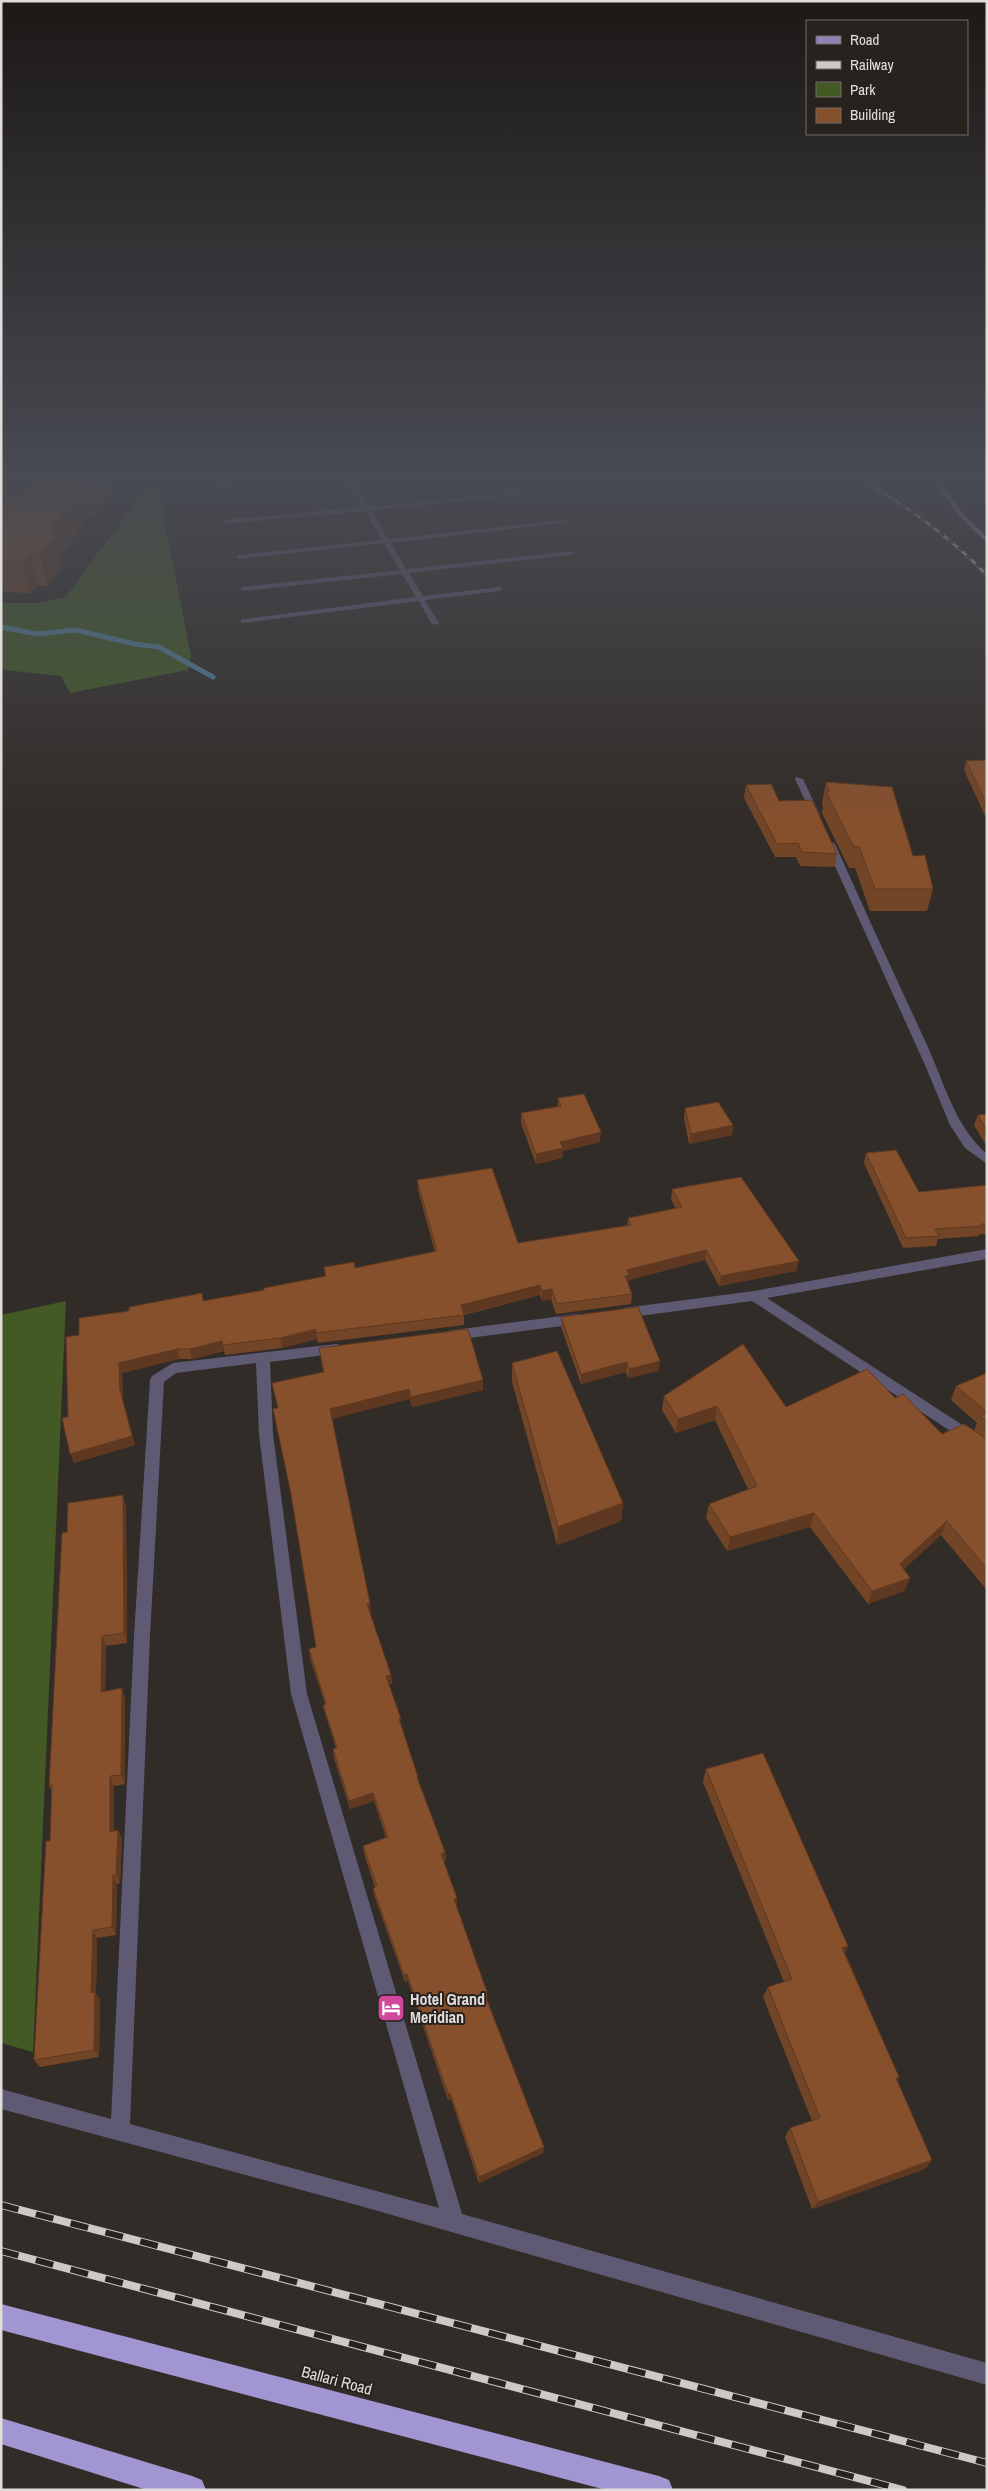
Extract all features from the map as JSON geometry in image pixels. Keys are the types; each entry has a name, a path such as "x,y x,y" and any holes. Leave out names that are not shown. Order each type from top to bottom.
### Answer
{"highway":[{"name":"Ballari Road","path":"1,2317 659,2490"},
{"path":"1,2431 192,2490"}],"street":[{"path":"414,589 435,624"},
{"path":"244,621 497,589"},
{"path":"799,779 931,1065 956,1125 969,1145 987,1160"},
{"path":"437,1337 754,1296 987,1254"},
{"path":"754,1296 987,1449"},
{"path":"120,2131 141,1646 157,1380 174,1368 349,1348"},
{"path":"263,1358 266,1434 299,1694 454,2223"},
{"path":"1,2099 454,2223 987,2374"}],"green space":[{"path":"72,589 178,589 191,656 188,670 70,693 61,676 4,670 1,664 1,603 39,603 66,597"},
{"path":"66,1301 33,2052 1,2043 1,1315"}],"building":[{"path":"987,760 987,805 966,761"},
{"path":"826,782 892,787 913,856 925,855 933,889 875,889 859,847 853,846 826,792 829,792"},
{"path":"771,784 779,801 812,800 837,854 802,852 798,843 777,844 746,785"},
{"path":"584,1094 601,1132 560,1142 563,1148 536,1154 521,1113 561,1106 558,1098"},
{"path":"718,1102 733,1125 691,1134 685,1108"},
{"path":"987,1114 987,1131 978,1115"},
{"path":"896,1150 919,1192 987,1185 987,1224 981,1224 982,1226 935,1229 939,1236 906,1238 866,1153"},
{"path":"492,1168 518,1243 631,1225 628,1218 682,1207 672,1189 741,1177 799,1261 721,1276 706,1250 627,1270 629,1275 625,1276 632,1294 557,1304 552,1289 542,1291 540,1285 461,1305 464,1315 316,1333 316,1329 280,1338 223,1345 222,1341 190,1349 177,1349 119,1363 120,1390 132,1436 70,1454 62,1418 68,1417 66,1337 79,1335 79,1318 129,1311 129,1307 202,1293 203,1301 264,1290 264,1288 326,1276 324,1267 354,1262 355,1268 437,1251 417,1180"},
{"path":"638,1307 660,1361 629,1369 627,1362 581,1374 561,1317"},
{"path":"468,1329 483,1380 411,1397 409,1389 330,1409 370,1603 367,1604 391,1675 386,1676 401,1719 399,1719 417,1777 445,1852 441,1854 457,1898 454,1899 487,1992 484,1993 544,2147 479,2177 407,1974 404,1975 373,1888 377,1886 363,1846 388,1837 373,1793 349,1801 333,1749 337,1748 323,1705 326,1704 309,1649 316,1647 291,1494 273,1409 278,1408 272,1383 324,1372 319,1348"},
{"path":"743,1344 786,1407 867,1369 895,1398 903,1394 942,1434 964,1424 987,1439 987,1569 947,1521 900,1564 910,1578 872,1591 814,1513 730,1537 709,1504 757,1486 717,1406 678,1419 664,1396"},
{"path":"557,1351 623,1503 558,1527 512,1363"},
{"path":"987,1373 987,1412 956,1386"},
{"path":"987,1413 987,1421 980,1416"},
{"path":"123,1495 124,1633 102,1636 101,1692 122,1688 121,1775 110,1776 110,1832 118,1830 116,1875 113,1875 112,1927 93,1930 91,1993 95,1992 94,2050 34,2060 46,1841 50,1841 52,1785 49,1786 62,1533 67,1532 68,1503"},
{"path":"763,1753 848,1946 842,1948 899,2077 896,2078 932,2160 818,2202 790,2128 820,2118 768,1987 792,1979 706,1769"}],"waterway":[{"path":"1,627 37,634 76,630 135,644 159,647 213,677"}],"railway":[{"path":"1,2205 987,2463"},
{"path":"1,2251 903,2490"}],"place":[{"name":"Hotel Grand Meridian","path":"391,2008"}]}
